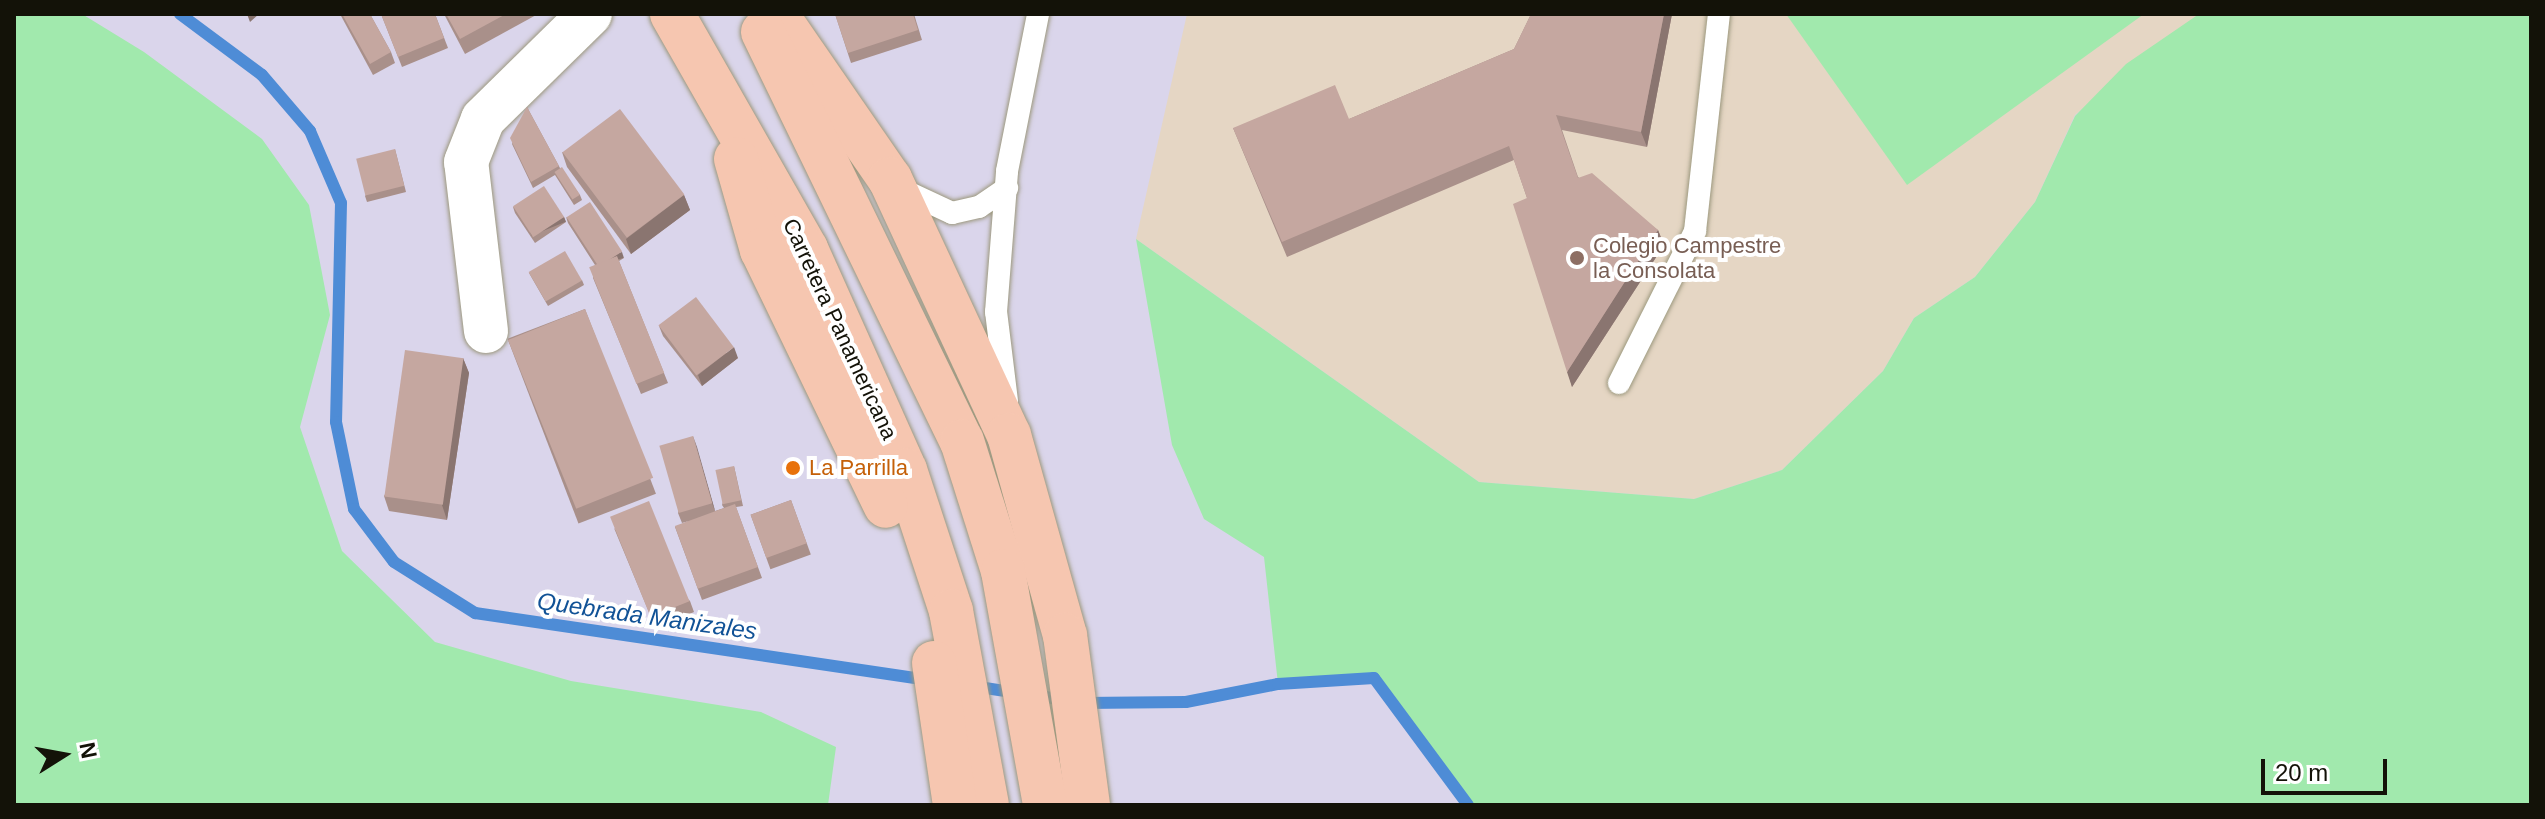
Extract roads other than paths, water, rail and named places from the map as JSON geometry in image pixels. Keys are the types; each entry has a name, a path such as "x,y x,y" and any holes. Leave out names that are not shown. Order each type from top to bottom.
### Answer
{"highway":[{"name":"Carretera Panamericana","path":"672,14 712,76 806,249 863,367 935,555 965,670 987,805"},
{"path":"754,14 962,441 1003,571 1045,805"},
{"path":"776,14 890,179 1009,435 1065,635 1086,789"},
{"path":"712,76 762,250 876,475 917,595 955,805"}],"street":[{"path":"486,331 466,162 483,119 590,14"}],"lane":[{"path":"1009,435 996,312 1007,188 1038,14"},
{"path":"1619,383 1695,231 1719,14"},
{"path":"890,179 936,211 952,213 979,207 1007,188"}],"waterway":[{"name":"Quebrada Manizales","path":"180,14 262,75 310,131 341,203 336,422 354,509 394,562 475,613 930,680"},
{"name":"Quebrada Manizales","path":"1083,703 1186,702 1278,684 1374,678 1468,805"},
{"name":"Quebrada Manizales","path":"972,686 1065,700"}],"place":[{"name":"Colegio Campestre la Consolata","path":"1577,258"},
{"name":"La Parrilla","path":"793,468"}]}
